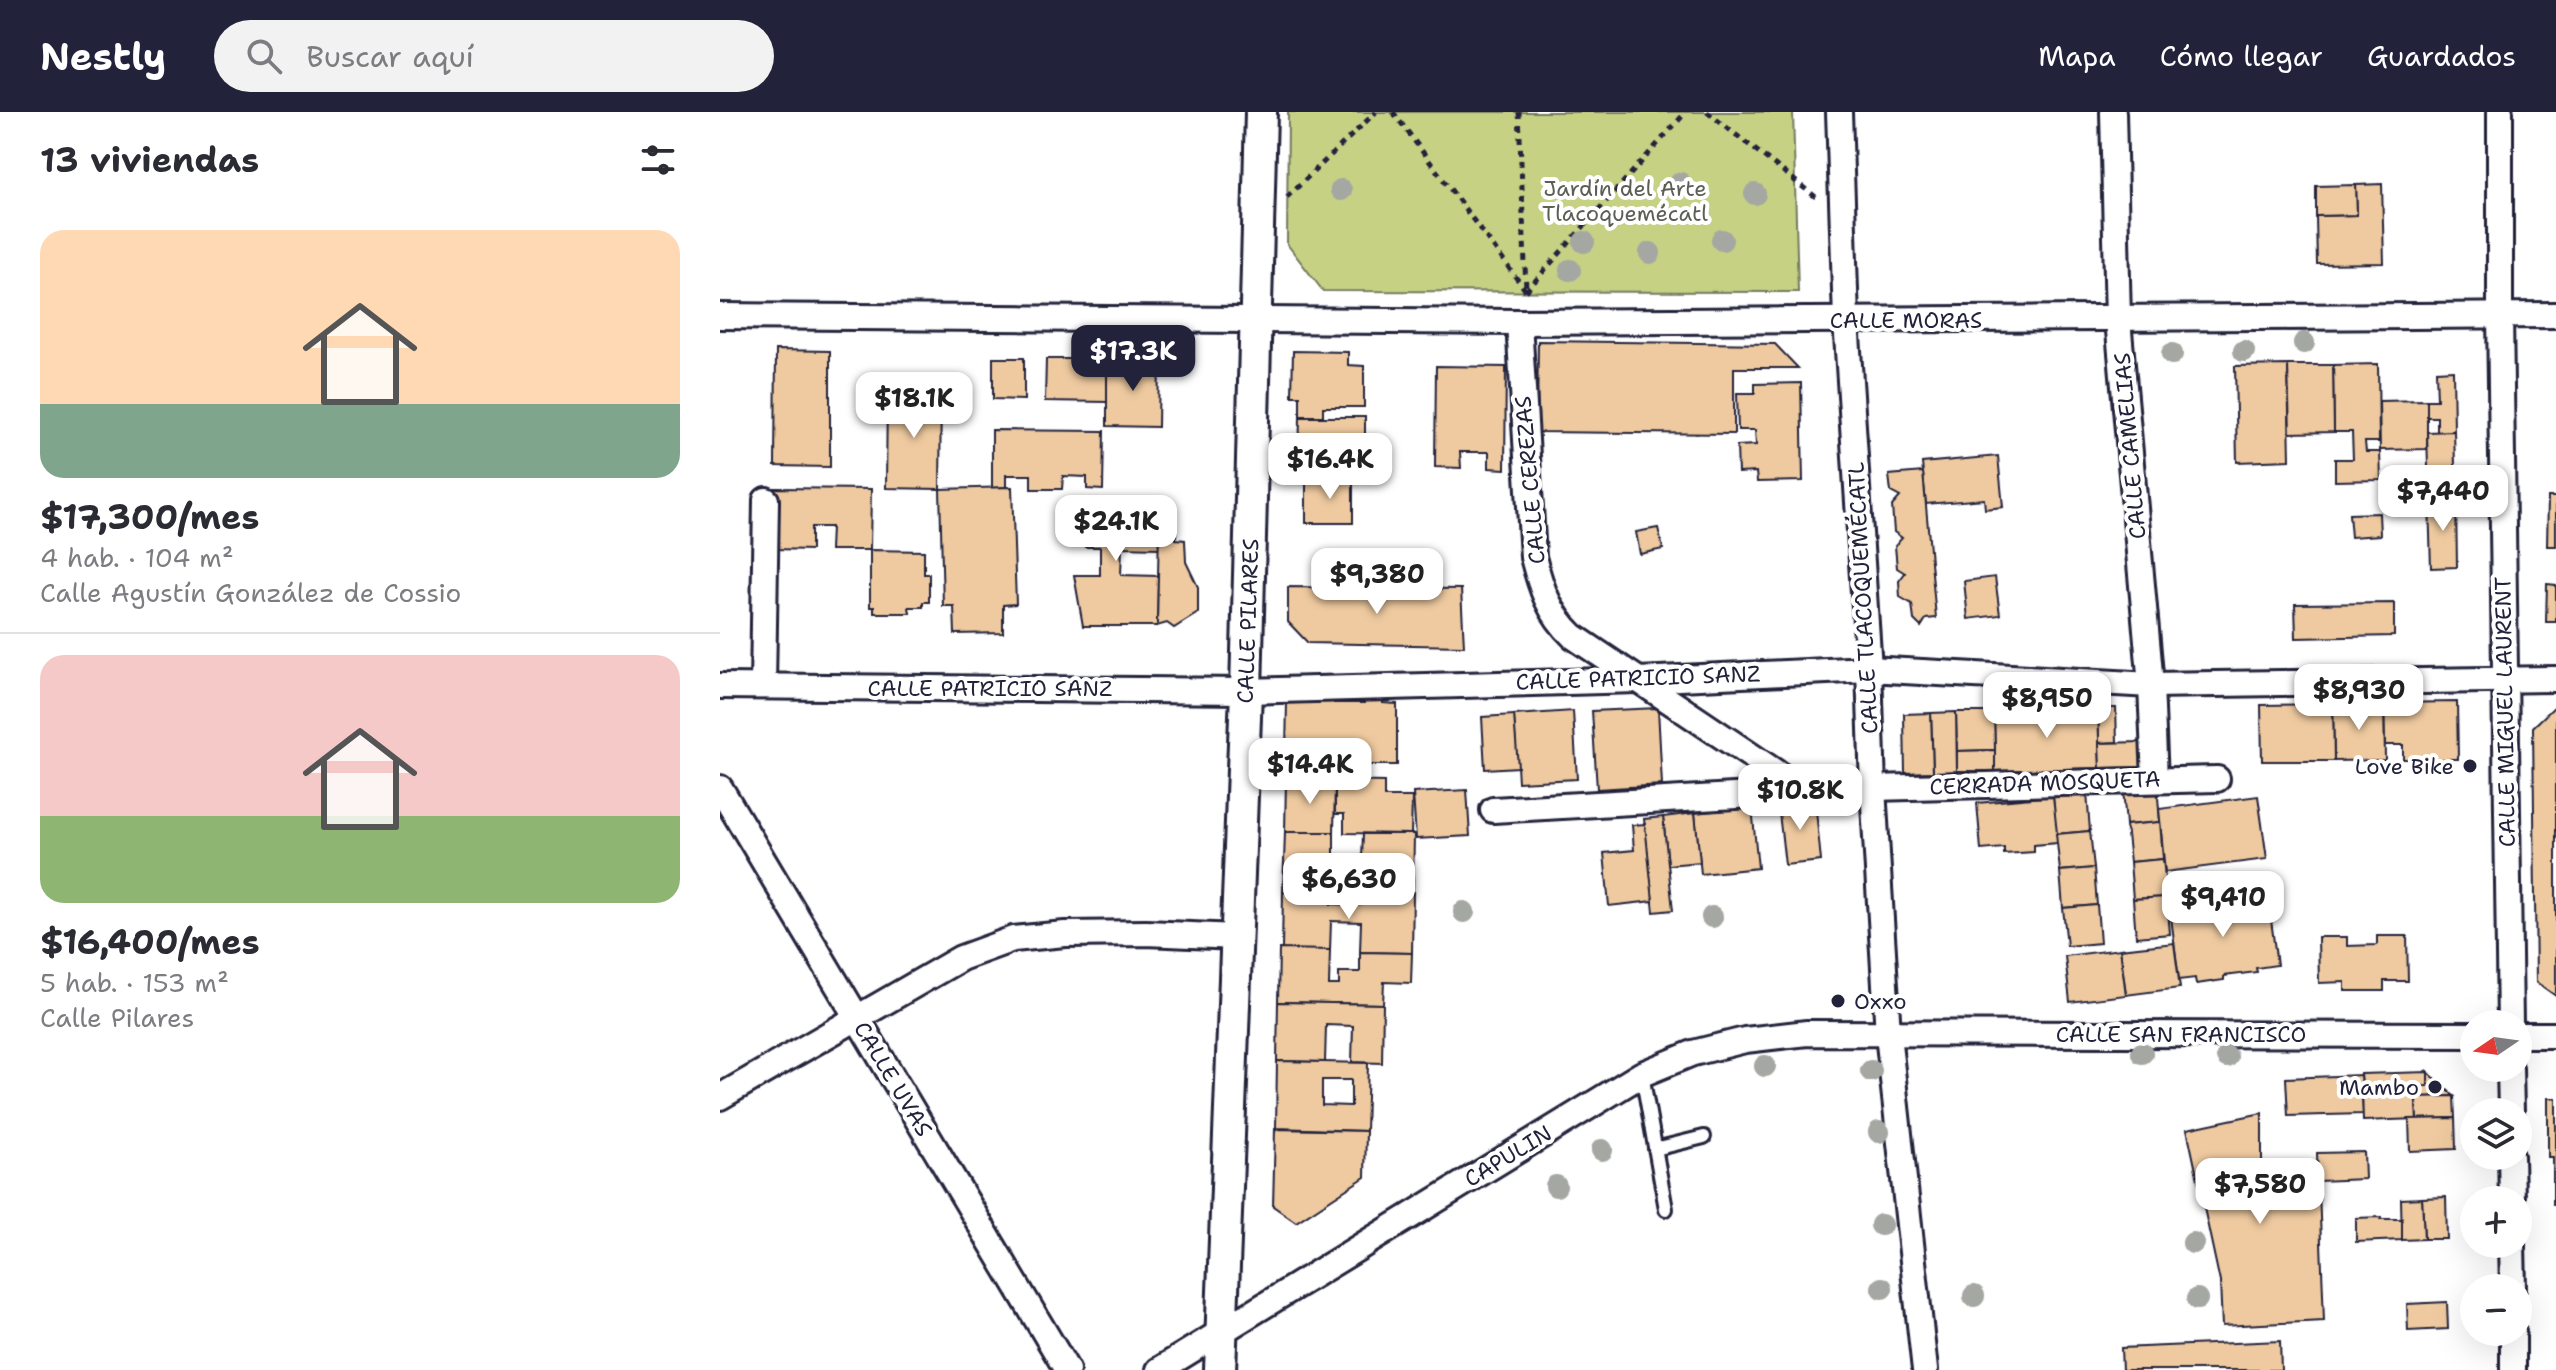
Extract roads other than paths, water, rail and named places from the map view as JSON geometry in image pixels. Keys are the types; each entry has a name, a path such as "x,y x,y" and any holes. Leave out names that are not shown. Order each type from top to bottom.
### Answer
{"street":[{"name":"CALLE PILARES","path":"1220,1370 1246,691 1261,112"},
{"name":"CALLE TLACOQUEMÉCATL","path":"1839,112 1846,320 1869,669 1888,1034 1925,1370"},
{"name":"CALLE CAMELIAS","path":"2113,112 2118,320 2151,685 2155,780"},
{"name":"CALLE MIGUEL LAURENT","path":"2500,112 2510,1010"},
{"name":"CALLE MORAS","path":"720,316 1519,322 2556,315"},
{"name":"CALLE CEREZAS","path":"1519,322 1533,557 1549,608 1567,629 1805,792"},
{"path":"763,686 766,500"},
{"name":"CALLE PATRICIO SANZ","path":"720,686 1246,691 1638,680 1869,669 2151,685 2556,679"},
{"name":"CERRADA MOSQUETA","path":"1493,810 1873,788 2217,779"},
{"name":"CALLE UVAS","path":"720,788 1067,1370"},
{"path":"720,1097 961,958 1013,939 1065,934 1146,933 1236,937"},
{"name":"CAPULIN","path":"1159,1370 1642,1074 1693,1053 1745,1040 1807,1033 1888,1034"},
{"name":"CALLE SAN FRANCISCO","path":"1888,1034 2460,1035"},
{"path":"2532,1035 2556,1035"},
{"path":"2513,1346 2513,1370"}],"lane":[{"path":"1642,1074 1666,1209"},
{"path":"1655,1149 1704,1137"}],"place":[{"name":"Love Bike","path":"2470,766"},
{"name":"Oxxo","path":"1838,1001"},
{"name":"Mambo","path":"2435,1087"}],"park label":[{"name":"Jardín del Arte Tlacoquemécatl","path":"1625,200"}]}
